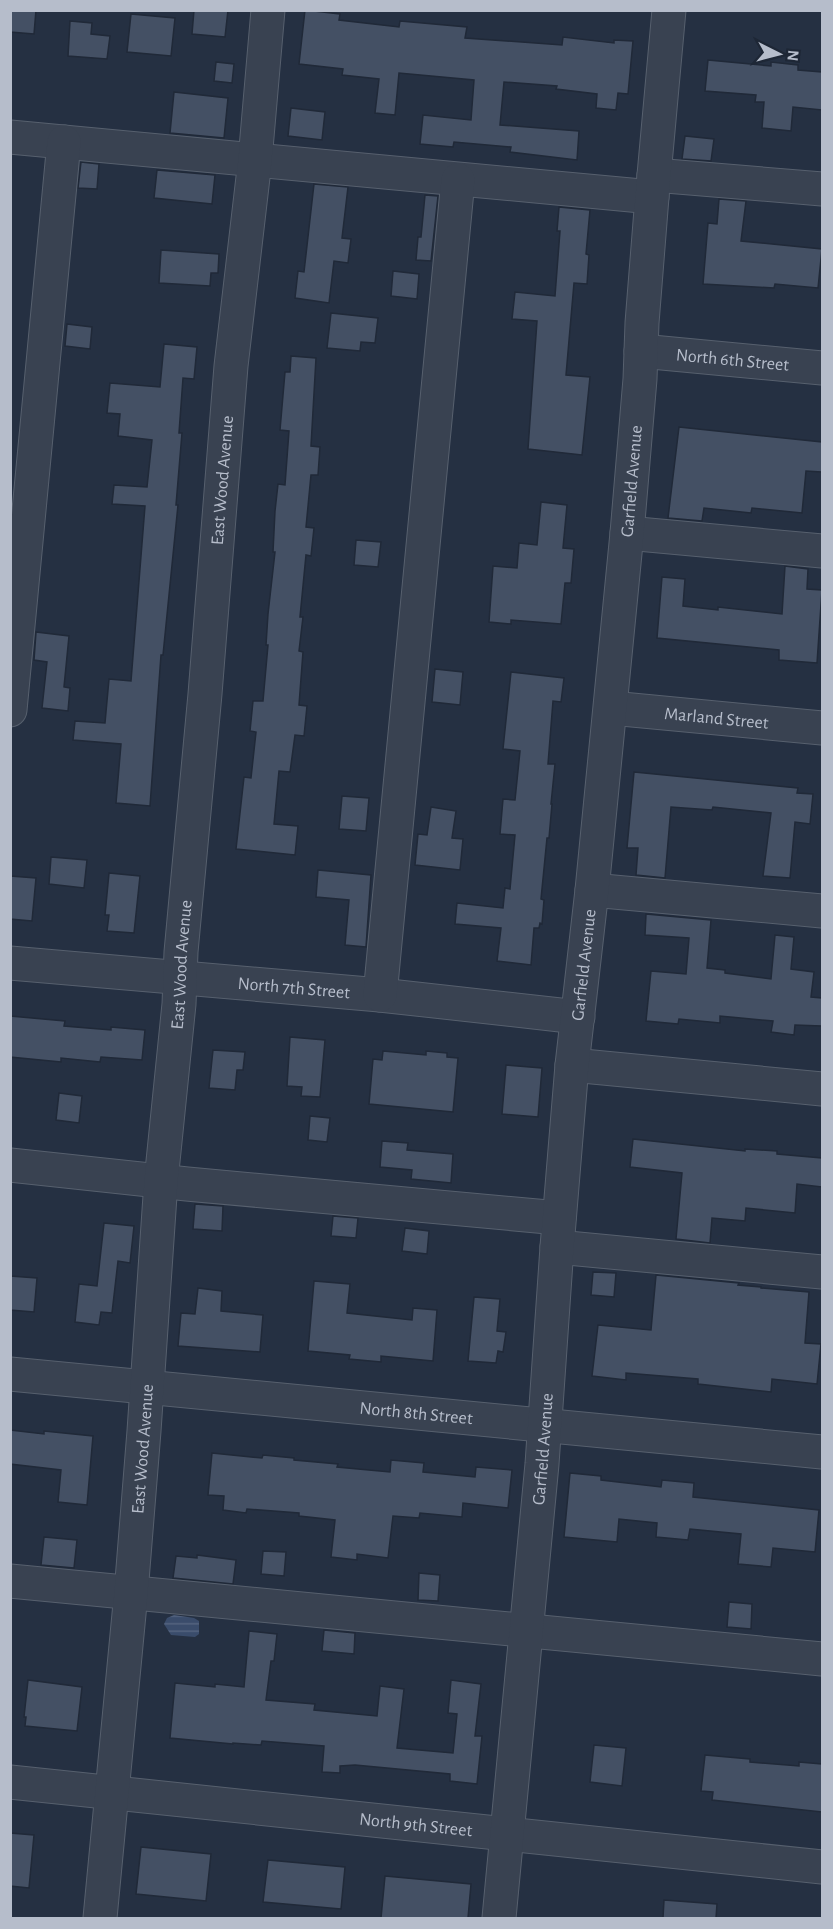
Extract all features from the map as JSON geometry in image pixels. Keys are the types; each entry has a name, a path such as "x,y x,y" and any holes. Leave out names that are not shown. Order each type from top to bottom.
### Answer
{"street":[{"name":"East Wood Avenue","path":"100,1918 131,1593 161,1181 179,1004 179,978 205,694 231,366 255,160 268,10"},
{"name":"Garfield Avenue","path":"499,1918 545,1425 572,1065 592,890 627,533 653,186 669,10"},
{"path":"10,137 458,180 822,189"},
{"path":"10,710 64,142"},
{"path":"380,995 458,180"},
{"name":"North 6th Street","path":"641,351 822,368"},
{"path":"627,533 822,551"},
{"name":"Marland Street","path":"610,708 822,728"},
{"path":"592,890 822,911"},
{"name":"North 7th Street","path":"10,963 380,995 578,1017"},
{"path":"572,1065 822,1089"},
{"path":"10,1165 161,1181 558,1232 822,1272"},
{"name":"North 8th Street","path":"10,1374 822,1452"},
{"path":"10,1581 822,1659"},
{"name":"North 9th Street","path":"10,1782 507,1832 822,1867"}],"water":[{"path":"174,1615 199,1621 199,1634 195,1637 171,1635 164,1624 167,1618"}],"building":[{"path":"10,10 36,10 34,34 10,32"},
{"path":"194,10 228,10 225,37 192,34"},
{"path":"305,10 340,14 339,20 399,27 400,21 467,27 465,38 562,45 563,37 614,43 614,40 633,41 628,94 618,93 616,110 596,108 597,94 556,89 557,86 504,82 500,125 579,131 577,160 510,152 511,147 454,142 453,147 420,144 423,115 471,120 474,80 399,73 395,115 375,113 379,79 342,75 343,69 299,64"},
{"path":"131,14 175,18 171,56 127,52"},
{"path":"70,21 92,23 91,34 110,36 107,59 68,56"},
{"path":"708,60 771,66 771,62 798,65 798,70 822,72 822,110 793,107 791,131 762,128 764,102 755,102 756,95 705,91"},
{"path":"216,62 234,64 232,83 214,81"},
{"path":"174,92 228,98 224,138 170,133"},
{"path":"291,108 325,112 322,140 288,136"},
{"path":"685,136 714,139 711,161 682,159"},
{"path":"81,162 99,164 97,189 78,188"},
{"path":"157,170 215,175 212,204 154,198"},
{"path":"314,184 348,187 342,238 351,239 348,263 334,261 329,303 295,298 298,271 304,272"},
{"path":"425,195 438,196 431,261 416,260"},
{"path":"719,199 746,201 741,241 822,249 818,288 775,284 774,288 703,284 708,223 717,224"},
{"path":"559,207 590,210 586,254 589,255 587,284 574,283 566,375 590,377 582,455 528,449 537,321 512,319 515,292 555,296 560,231 557,231"},
{"path":"161,250 219,254 218,273 211,273 210,286 159,283"},
{"path":"393,271 419,274 417,299 391,296"},
{"path":"331,313 378,318 375,343 361,342 360,351 327,348"},
{"path":"67,324 92,327 90,349 65,346"},
{"path":"164,344 197,347 194,379 183,378 179,433 182,433 176,505 178,505 163,655 161,655 150,806 116,803 121,744 73,740 75,721 105,723 109,679 131,681 145,506 112,504 114,485 147,487 152,440 118,436 120,414 107,413 110,383 160,387"},
{"path":"291,356 316,358 311,446 320,447 318,475 311,475 306,527 314,528 311,556 306,555 300,617 303,617 299,651 303,652 299,705 307,706 304,736 295,735 290,772 279,771 274,824 298,826 295,855 236,849 244,777 251,778 256,732 250,731 253,701 263,701 268,614 275,552 273,552 275,511 278,484 285,485 289,431 280,430 285,372 290,372"},
{"path":"679,427 822,442 822,472 806,471 802,513 752,508 751,513 704,508 702,521 668,518"},
{"path":"541,502 567,505 563,548 574,549 571,583 565,583 561,624 511,620 511,624 489,622 493,566 517,568 519,543 537,545"},
{"path":"356,540 381,542 378,567 354,565"},
{"path":"785,566 808,569 807,589 822,590 817,663 779,660 779,650 657,638 662,577 685,579 683,606 718,610 718,607 782,614"},
{"path":"36,632 69,636 64,687 70,688 68,711 42,708 47,662 34,660"},
{"path":"435,669 463,672 460,705 432,702"},
{"path":"511,672 564,678 561,702 553,701 548,764 555,764 541,899 544,900 542,924 540,923 539,928 534,928 531,965 497,961 501,928 455,924 457,903 503,908 505,888 510,889 515,835 500,834 503,799 515,800 520,751 503,749"},
{"path":"634,772 798,788 797,793 813,794 810,824 795,822 790,878 763,876 771,813 713,807 712,810 671,807 665,878 636,875 638,848 627,848"},
{"path":"342,796 369,798 366,831 339,829"},
{"path":"431,807 456,811 452,838 463,839 460,870 415,865 418,834 427,835"},
{"path":"51,857 87,860 84,888 49,884"},
{"path":"318,870 371,875 366,947 345,945 349,900 316,897"},
{"path":"109,873 140,876 134,933 107,931 109,915 105,915"},
{"path":"10,876 36,878 32,921 10,919"},
{"path":"646,914 711,920 707,968 725,970 725,973 771,979 775,935 794,937 791,969 814,972 811,997 822,998 822,1026 795,1025 794,1035 771,1032 773,1021 720,1016 720,1023 679,1019 678,1024 646,1021 651,971 686,974 689,938 645,935"},
{"path":"10,1016 65,1021 64,1026 145,1030 142,1060 101,1057 100,1062 61,1058 61,1062 10,1057"},
{"path":"290,1037 325,1040 320,1097 301,1096 302,1087 287,1086"},
{"path":"213,1050 245,1052 243,1070 237,1070 235,1090 209,1088"},
{"path":"383,1051 426,1055 426,1051 447,1053 447,1057 458,1058 453,1112 369,1104 373,1059 382,1060"},
{"path":"506,1065 542,1068 538,1117 502,1114"},
{"path":"59,1093 82,1096 79,1123 56,1120"},
{"path":"310,1116 330,1118 327,1142 308,1140"},
{"path":"633,1139 745,1151 745,1149 777,1151 777,1154 822,1158 822,1187 797,1184 795,1213 746,1208 745,1221 712,1218 710,1243 676,1239 682,1173 630,1167"},
{"path":"382,1141 408,1143 407,1150 453,1154 451,1183 411,1179 412,1170 380,1167"},
{"path":"195,1204 223,1206 222,1231 193,1229"},
{"path":"333,1216 358,1218 356,1238 331,1236"},
{"path":"104,1223 134,1226 130,1263 118,1261 112,1313 101,1312 99,1325 75,1322 79,1284 97,1286"},
{"path":"405,1228 429,1231 427,1254 402,1251"},
{"path":"593,1272 616,1273 614,1297 591,1295"},
{"path":"656,1275 809,1292 805,1343 821,1344 817,1384 772,1379 771,1392 698,1384 698,1379 626,1373 626,1380 592,1376 598,1325 651,1330"},
{"path":"10,1276 37,1278 34,1312 10,1310"},
{"path":"314,1281 350,1284 347,1313 412,1320 413,1308 437,1310 433,1361 381,1356 381,1362 349,1359 350,1355 308,1351"},
{"path":"198,1288 222,1291 221,1311 263,1315 260,1352 178,1346 181,1313 195,1314"},
{"path":"474,1297 500,1299 497,1331 506,1332 503,1352 498,1351 496,1363 468,1361"},
{"path":"10,1430 93,1436 87,1505 58,1502 61,1470 10,1464"},
{"path":"212,1453 262,1458 263,1455 294,1458 294,1460 338,1464 337,1467 390,1472 391,1460 424,1463 423,1472 475,1477 476,1467 512,1470 508,1508 463,1503 462,1517 420,1513 419,1518 393,1516 388,1558 357,1554 357,1560 331,1557 335,1520 299,1516 299,1513 247,1509 246,1513 223,1510 224,1496 208,1495"},
{"path":"570,1473 601,1476 601,1480 661,1487 662,1480 694,1483 693,1497 819,1510 815,1552 773,1548 771,1567 738,1564 741,1534 690,1529 688,1540 656,1537 657,1523 619,1519 617,1542 564,1537"},
{"path":"44,1537 77,1540 74,1568 41,1565"},
{"path":"263,1551 286,1552 284,1576 261,1574"},
{"path":"197,1555 236,1560 233,1584 173,1578 176,1556 197,1558"},
{"path":"419,1573 440,1575 438,1601 418,1600"},
{"path":"729,1602 752,1604 751,1629 727,1627"},
{"path":"324,1630 355,1633 354,1654 322,1651"},
{"path":"249,1631 277,1634 266,1700 315,1704 314,1710 377,1716 380,1686 404,1689 397,1748 453,1753 457,1714 448,1713 451,1680 481,1684 475,1736 482,1736 477,1784 450,1781 450,1774 355,1765 340,1766 340,1773 322,1772 324,1746 262,1741 261,1745 233,1744 170,1738 175,1683 244,1687"},
{"path":"28,1680 82,1687 77,1731 25,1726"},
{"path":"594,1745 626,1748 622,1786 590,1782"},
{"path":"705,1755 799,1766 799,1762 822,1764 822,1812 712,1800 713,1792 701,1791"},
{"path":"10,1833 34,1835 29,1888 10,1886"},
{"path":"141,1847 211,1854 206,1901 136,1894"},
{"path":"268,1860 345,1867 341,1909 263,1902"},
{"path":"385,1876 471,1884 468,1918 381,1918"},
{"path":"664,1900 717,1904 716,1918 663,1918"}]}
